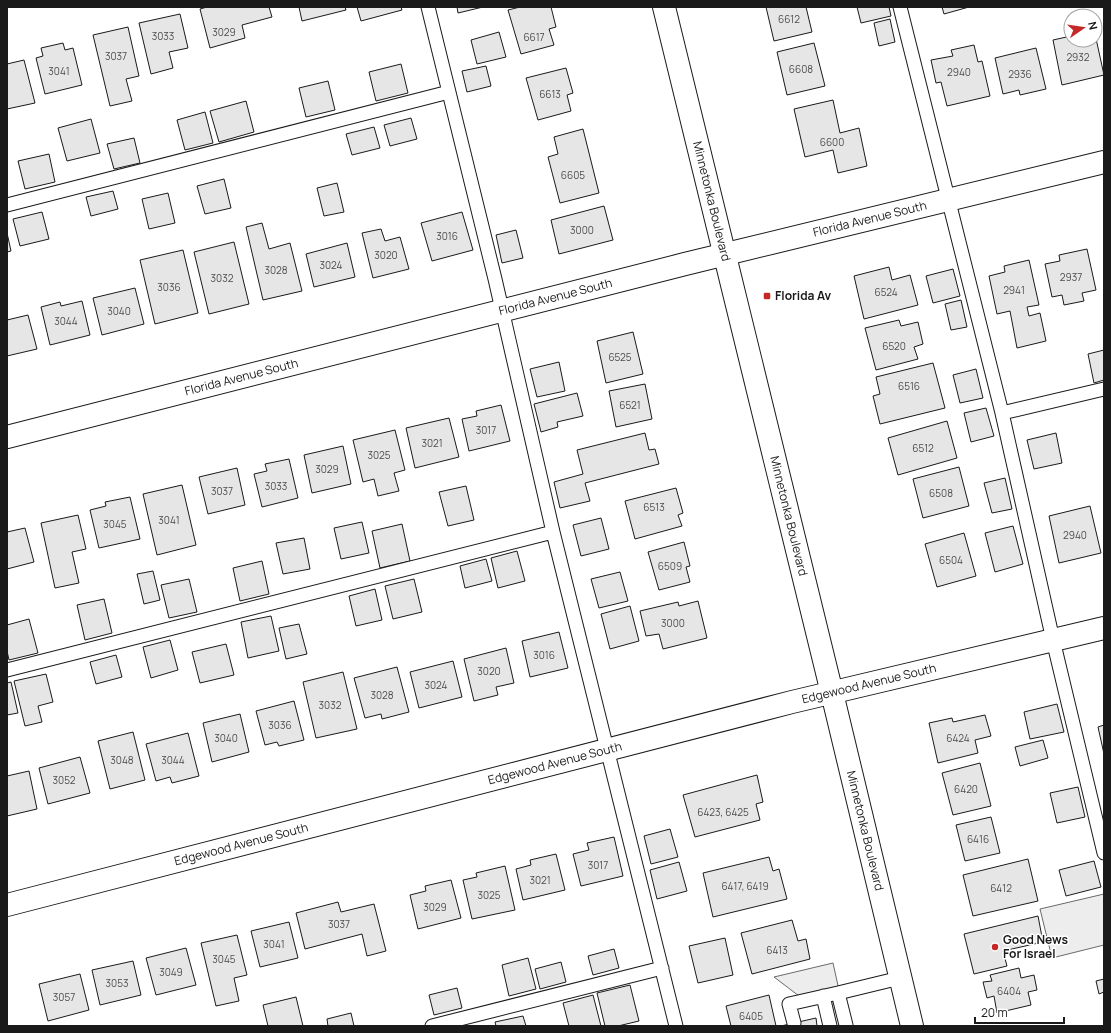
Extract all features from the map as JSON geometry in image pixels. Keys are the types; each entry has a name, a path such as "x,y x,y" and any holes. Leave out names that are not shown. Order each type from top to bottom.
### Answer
{"street":[{"name":"Minnetonka Boulevard","path":"664,7 912,1026"},
{"name":"Florida Avenue South","path":"7,437 724,254 1104,162"},
{"name":"Edgewood Avenue South","path":"7,904 832,693 1104,628"}],"lane":[{"path":"428,7 554,532 676,1026"},
{"path":"900,7 1002,413 1053,640 1104,853"},
{"path":"7,205 449,92"},
{"path":"1002,413 1104,389"},
{"path":"7,670 554,532"},
{"path":"432,1026 662,968"},
{"path":"794,1023 789,1004 900,978"},
{"path":"838,993 846,1025"},
{"path":"823,996 830,1026"}],"shaded area":[{"path":"1104,894 1104,945 1052,958 1040,909"},
{"path":"833,963 839,990 803,999 774,977"}],"building":[{"path":"207,7 269,7 272,17 242,25 245,38 210,48 200,9"},
{"path":"299,7 345,7 346,10 302,21"},
{"path":"357,7 401,7 402,10 361,21"},
{"path":"457,7 483,7 458,13"},
{"path":"520,7 551,7 556,27 549,29 554,45 521,54 508,10"},
{"path":"766,7 806,7 812,32 774,41"},
{"path":"857,7 889,7 891,16 861,23"},
{"path":"942,7 969,7 944,14"},
{"path":"180,14 188,48 169,52 173,68 151,74 139,23"},
{"path":"890,19 895,42 879,46 874,23"},
{"path":"128,27 139,76 126,79 132,101 110,106 93,35"},
{"path":"499,32 506,57 477,64 471,40"},
{"path":"1063,38 1063,48 1098,48 1104,75 1062,85 1053,40"},
{"path":"63,43 65,50 73,48 82,85 45,94 36,58 43,56 41,48"},
{"path":"814,43 825,86 787,95 777,52"},
{"path":"974,45 978,62 982,61 990,96 947,106 941,82 936,83 931,60 953,56 951,50"},
{"path":"1036,48 1046,89 1020,95 1019,90 1003,94 995,58"},
{"path":"24,60 35,103 7,109 7,64"},
{"path":"401,64 408,93 376,101 369,72"},
{"path":"486,66 491,86 467,92 462,71"},
{"path":"566,68 573,93 567,95 571,111 538,120 526,78"},
{"path":"328,81 335,110 306,117 299,88"},
{"path":"833,100 840,133 859,128 867,166 838,173 833,150 805,157 794,109"},
{"path":"246,101 254,132 219,142 210,111"},
{"path":"205,112 213,143 185,150 177,120"},
{"path":"411,118 417,139 390,146 384,125"},
{"path":"91,119 100,153 67,161 58,128"},
{"path":"374,127 380,148 352,155 346,134"},
{"path":"583,129 599,193 560,203 548,157 558,154 554,137"},
{"path":"134,138 140,163 114,169 107,144"},
{"path":"49,154 55,182 25,189 18,161"},
{"path":"224,179 231,208 205,214 197,186"},
{"path":"337,183 344,212 324,216 317,188"},
{"path":"113,191 118,209 91,216 86,197"},
{"path":"168,193 175,223 149,229 142,199"},
{"path":"604,206 613,240 559,254 551,220"},
{"path":"42,212 49,239 20,246 13,219"},
{"path":"462,212 473,250 432,261 421,223"},
{"path":"262,223 269,249 290,243 302,291 263,300 246,227"},
{"path":"381,229 385,241 400,237 409,269 373,278 362,233"},
{"path":"516,230 523,258 502,263 496,235"},
{"path":"7,233 11,251 7,252"},
{"path":"234,242 249,304 209,314 194,252"},
{"path":"347,243 355,277 314,287 306,254"},
{"path":"1087,249 1096,290 1082,293 1084,301 1064,305 1062,295 1052,297 1045,264 1060,261 1059,255"},
{"path":"183,250 198,313 155,324 140,260"},
{"path":"1029,260 1039,305 1027,307 1029,316 1040,313 1046,341 1017,348 1010,311 997,314 989,276 1005,272 1004,266"},
{"path":"889,267 892,280 910,275 918,305 864,319 854,276"},
{"path":"953,269 960,296 933,303 926,276"},
{"path":"135,288 144,324 102,335 93,298"},
{"path":"961,300 967,327 951,330 945,304"},
{"path":"82,301 90,335 50,345 41,307 60,302 61,306"},
{"path":"28,315 37,349 7,356 7,320"},
{"path":"899,320 901,326 918,322 923,344 914,347 918,359 876,370 865,328"},
{"path":"633,332 643,374 606,383 597,341"},
{"path":"1104,350 1104,380 1094,383 1088,354"},
{"path":"559,362 565,391 537,397 530,369"},
{"path":"933,363 945,408 880,424 873,396 880,394 876,377"},
{"path":"976,369 983,398 960,403 953,375"},
{"path":"645,384 652,419 616,427 609,391"},
{"path":"577,393 583,416 557,422 558,427 541,432 534,404"},
{"path":"501,405 510,441 469,451 462,419 477,416 476,411"},
{"path":"986,408 994,436 971,442 964,413"},
{"path":"449,418 459,457 415,468 406,428"},
{"path":"947,421 957,458 898,475 888,438"},
{"path":"395,430 405,470 394,473 399,491 378,496 374,479 363,482 353,440"},
{"path":"645,433 649,450 655,449 659,464 585,483 590,501 560,508 554,482 583,474 577,450"},
{"path":"1056,433 1062,463 1034,469 1027,440"},
{"path":"343,446 351,484 312,493 304,455"},
{"path":"289,459 298,498 262,507 254,474 267,471 265,464"},
{"path":"959,467 969,506 923,518 913,479"},
{"path":"237,468 245,505 208,514 199,477"},
{"path":"1005,478 1012,509 992,513 984,483"},
{"path":"182,485 196,545 157,555 143,494"},
{"path":"466,486 474,520 448,526 439,492"},
{"path":"676,488 683,513 678,515 682,526 635,539 625,501"},
{"path":"130,497 140,539 99,548 90,510 106,506 105,502"},
{"path":"1090,506 1101,553 1059,563 1049,516"},
{"path":"78,515 86,549 72,552 79,583 55,588 41,523"},
{"path":"601,518 609,549 581,556 573,525"},
{"path":"362,522 369,553 341,559 334,528"},
{"path":"402,524 410,561 380,568 372,531"},
{"path":"1013,526 1023,564 995,572 985,533"},
{"path":"25,528 34,562 7,569 7,532"},
{"path":"964,533 976,576 937,587 925,544"},
{"path":"304,538 310,569 283,574 276,543"},
{"path":"684,542 690,566 686,567 690,582 659,590 648,552"},
{"path":"517,551 525,581 498,588 491,558"},
{"path":"486,559 492,581 465,588 460,566"},
{"path":"262,561 269,594 240,601 233,568"},
{"path":"153,571 160,600 144,604 137,574"},
{"path":"620,572 628,601 599,608 591,579"},
{"path":"189,579 197,612 169,618 161,585"},
{"path":"414,579 422,612 393,619 385,586"},
{"path":"375,589 382,620 356,626 349,596"},
{"path":"104,599 112,633 85,640 77,605"},
{"path":"698,601 707,638 663,649 659,634 646,636 640,611 678,602 679,606"},
{"path":"630,606 639,641 610,649 601,614"},
{"path":"271,616 279,651 248,658 241,622"},
{"path":"29,619 38,653 9,660 7,651 7,625"},
{"path":"299,624 307,654 286,659 279,628"},
{"path":"559,632 568,668 530,677 522,641"},
{"path":"170,640 178,670 151,678 143,647"},
{"path":"226,644 234,675 200,683 192,652"},
{"path":"506,648 514,683 496,687 498,695 474,701 464,659"},
{"path":"116,655 122,677 96,684 90,662"},
{"path":"453,661 462,697 419,708 410,672"},
{"path":"397,667 409,712 382,719 381,714 365,718 354,678"},
{"path":"343,672 357,729 316,738 303,682"},
{"path":"46,674 53,702 38,706 42,722 25,726 14,681"},
{"path":"11,682 18,713 7,715 7,683"},
{"path":"294,701 304,740 279,746 277,742 265,745 256,711"},
{"path":"1057,704 1064,732 1030,739 1024,712"},
{"path":"240,714 249,752 212,762 203,723"},
{"path":"985,715 991,736 975,740 978,753 938,763 929,723 952,718 953,722"},
{"path":"1104,725 1104,754 1098,727"},
{"path":"133,732 145,780 110,789 98,741"},
{"path":"188,733 199,776 172,783 170,777 156,781 146,744"},
{"path":"1043,740 1048,758 1020,766 1015,747"},
{"path":"80,757 90,793 48,804 39,768"},
{"path":"980,763 991,806 953,815 942,773"},
{"path":"29,771 37,809 7,816 7,776"},
{"path":"757,775 763,802 756,804 760,820 695,837 683,795"},
{"path":"1078,787 1085,817 1057,823 1050,793"},
{"path":"991,817 1000,853 965,861 956,825"},
{"path":"670,829 678,857 651,864 644,836"},
{"path":"614,837 623,876 581,886 573,854 589,850 587,843"},
{"path":"556,854 565,890 523,900 516,869 531,865 530,860"},
{"path":"769,857 773,871 779,869 787,899 713,917 703,873"},
{"path":"1028,859 1038,901 973,916 963,875"},
{"path":"1094,861 1101,887 1066,896 1059,870"},
{"path":"679,862 687,891 657,899 650,870"},
{"path":"505,866 515,910 472,919 463,880 477,877 476,873"},
{"path":"451,880 461,918 418,929 410,895 426,891 425,886"},
{"path":"338,902 341,912 374,904 386,951 367,956 362,934 305,949 296,913"},
{"name":"Good News For Israel","path":"1038,916 1043,942 1003,951 1007,966 974,974 964,934"},
{"path":"792,920 798,941 806,939 810,959 752,974 741,933"},
{"path":"289,922 298,958 260,967 251,931"},
{"path":"237,935 247,975 234,978 239,1001 216,1006 201,943"},
{"path":"725,938 733,975 698,983 689,946"},
{"path":"186,948 196,985 156,995 146,958"},
{"path":"614,949 619,968 593,975 588,956"},
{"path":"528,958 536,989 509,996 502,965"},
{"path":"133,961 141,995 100,1005 92,970"},
{"path":"561,962 566,982 540,989 535,969"},
{"path":"1019,968 1021,978 1034,975 1037,990 1028,992 1031,1005 997,1013 994,996 987,998 983,982 992,981 990,975"},
{"path":"80,974 89,1010 48,1021 39,984"},
{"path":"1104,979 1104,992 1099,994 1096,981"},
{"path":"630,985 639,1021 618,1026 605,1026 597,993"},
{"path":"457,988 462,1008 434,1015 429,995"},
{"path":"593,995 601,1026 569,1026 563,1003"},
{"path":"769,995 776,1026 731,1026 726,1006"},
{"path":"296,997 303,1026 268,1026 263,1005"},
{"path":"351,1013 354,1026 328,1026 327,1019"},
{"path":"523,1016 526,1026 496,1026 495,1022"},
{"path":"816,1018 817,1026 781,1026 794,1023"}],"place":[{"name":"Florida Av","path":"767,296"},
{"name":"Good News For Israel","path":"995,947"}]}
